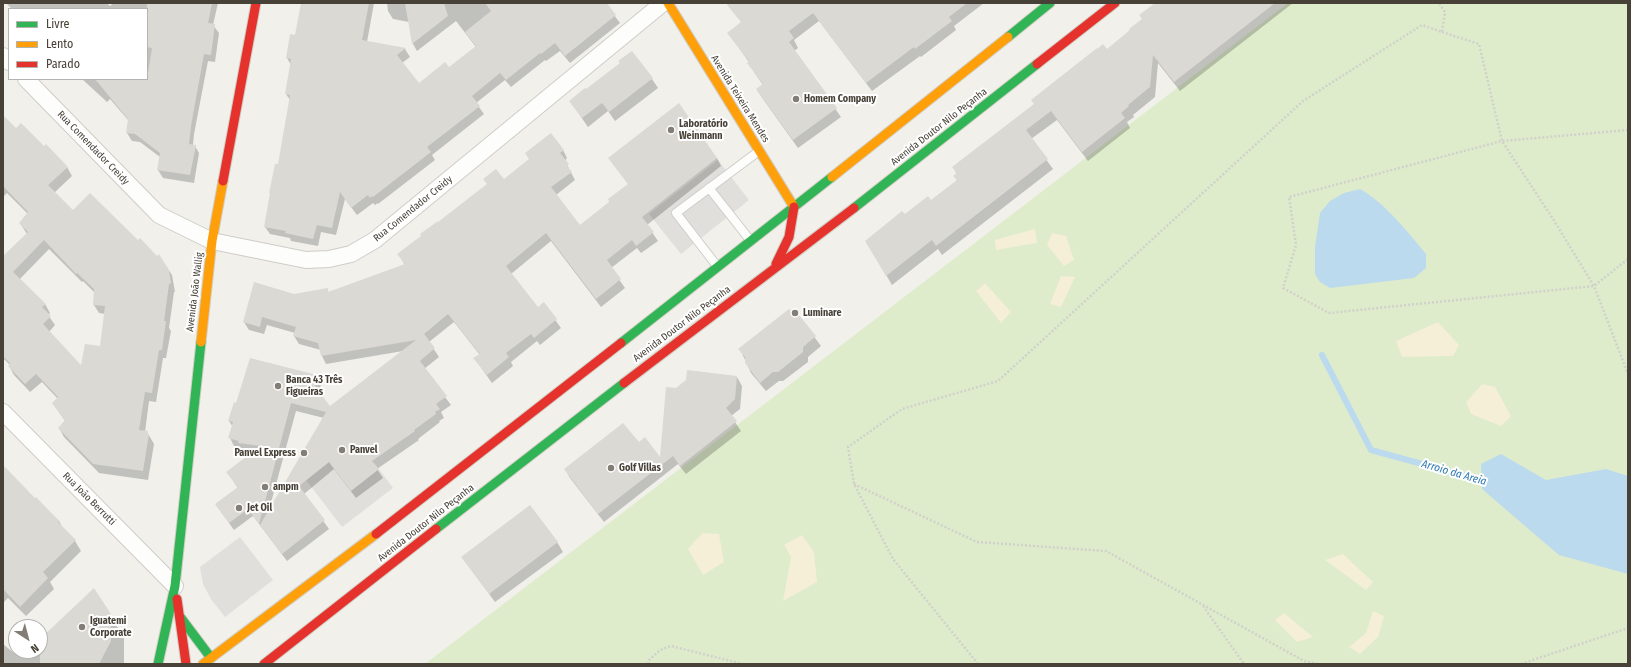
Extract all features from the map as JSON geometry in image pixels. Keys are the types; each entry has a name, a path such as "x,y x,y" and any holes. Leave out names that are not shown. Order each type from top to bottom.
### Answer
{"main road":[{"name":"Avenida João Wallig","path":"158,664 175,586 189,443 212,241 256,3"},
{"name":"Avenida Teixeira Mendes","path":"668,3 794,207"},
{"path":"203,664 355,551 794,207 1050,3"},
{"name":"Avenida Doutor Nilo Peçanha","path":"264,664 582,415 856,206 1115,3"},
{"path":"773,268 789,239 793,225 794,207"},
{"name":"Avenida João Wallig","path":"175,586 186,664"},
{"path":"180,617 211,658"}],"street":[{"name":"Rua Comendador Creidy","path":"27,80 158,215 212,241 306,260 329,260 351,254 375,240 663,3"},
{"name":"Rua João Berrutti","path":"3,412 175,586"}],"lane":[{"path":"718,266 676,213 759,151"},
{"path":"709,188 750,241"}],"path":[{"path":"1440,3 1445,12 1442,32"},
{"path":"978,664 893,559 854,484 848,447 902,409 998,381 1303,101 1422,25 1479,44 1502,141 1553,219 1594,286 1628,374"},
{"path":"1628,130 1502,141 1289,197 1296,245 1284,288 1329,313 1594,286 1628,259"},
{"path":"854,484 977,542 1106,552 1304,661 1318,664"},
{"path":"1201,604 1244,664"},
{"path":"1521,664 1628,628"},
{"path":"648,664 648,661 660,650 671,646 743,664"}],"green space":[{"path":"1288,3 1628,3 1628,664 425,664"}],"sand":[{"path":"1035,229 1037,243 996,250 995,240"},
{"path":"1052,233 1066,236 1074,260 1064,266 1047,245"},
{"path":"1061,276 1075,277 1061,307 1050,304"},
{"path":"985,283 1011,312 1001,323 976,291"},
{"path":"1438,322 1459,345 1453,356 1402,357 1396,341"},
{"path":"1482,384 1495,387 1511,416 1501,426 1471,414 1466,402"},
{"path":"702,533 719,534 724,562 703,575 688,549"},
{"path":"802,535 814,552 817,582 783,601 791,557 784,545"},
{"path":"1343,554 1373,582 1366,590 1325,560"},
{"path":"1373,611 1384,616 1378,637 1360,654 1349,647 1366,633"},
{"path":"1284,613 1313,637 1297,642 1275,620"}],"shaded area":[{"path":"718,160 749,200 681,254 649,214"},
{"path":"329,462 351,490 379,469 393,488 342,527 306,480"},
{"path":"240,537 273,580 225,617 211,599 203,584 200,567"}],"water":[{"path":"1360,189 1387,210 1404,227 1426,254 1426,268 1414,278 1330,288 1320,282 1315,274 1315,247 1320,213 1330,201 1344,193"},
{"path":"1501,454 1546,480 1606,469 1628,476 1628,574 1559,555 1482,489 1481,464"}],"building":[{"path":"147,3 212,3 208,23 215,24 211,55 204,54 191,126 189,144 196,145 190,175 157,170 160,153 135,134 126,133 128,119 96,80 148,80 152,48 148,47"},
{"path":"301,3 369,3 362,40 406,48 397,55 419,83 445,62 449,67 476,46 465,32 491,11 485,3 607,3 616,15 565,56 555,43 506,80 500,73 472,96 480,106 427,147 431,152 373,197 372,196 370,198 368,195 351,208 340,192 332,228 317,225 313,239 285,233 286,231 264,227 269,193 275,164 278,164 290,95 285,94 291,59 286,58 290,34 295,35"},
{"path":"405,3 444,3 448,16 412,44"},
{"path":"726,3 967,3 949,17 952,21 866,83 813,13 789,31 794,38 789,42 837,108 793,140 756,89 763,84 747,63 749,61 727,33 741,22"},
{"path":"1155,3 1275,3 1174,82 1153,55 1150,87 1128,105 1129,106 1121,113 1125,118 1082,152 1051,111 1026,130 1048,159 936,246 932,240 886,276 865,241 902,211 905,214 928,196 931,200 957,180 953,176 957,173 952,167 1034,104 1031,100 1097,48 1103,44 1107,49 1142,19 1139,15"},
{"path":"632,51 653,78 609,112 602,103 582,118 569,101 620,63 618,61"},
{"path":"679,103 717,158 642,217 654,232 636,246 632,240 607,260 621,279 596,299 546,233 506,266 538,307 544,302 557,319 534,338 531,334 506,353 509,357 487,375 473,358 480,354 448,314 424,334 435,348 420,361 447,396 436,404 440,409 435,412 436,414 414,430 415,431 372,461 379,469 351,491 329,462 299,486 325,520 282,554 260,525 326,412 291,403 259,524 248,509 229,523 215,504 238,487 226,472 261,446 238,443 239,441 228,438 233,422 228,421 234,402 236,403 250,358 317,375 315,386 330,406 416,340 321,356 318,343 293,336 296,327 262,317 260,327 243,322 254,282 294,294 328,288 328,292 405,264 397,254 421,236 420,234 487,184 483,179 496,169 504,179 529,159 525,153 551,133 564,150 560,153 569,164 567,166 572,172 551,187 580,225 609,202 608,199 628,184 608,158"},
{"path":"3,115 16,128 21,123 44,146 46,144 68,167 48,185 73,210 90,193 138,240 140,238 157,256 159,254 169,270 171,283 169,284 164,321 166,321 162,350 159,350 152,393 145,392 139,430 148,431 149,434 143,471 93,464 58,428 65,420 52,403 58,397 36,374 25,384 8,366 10,363 3,356 3,256 28,232 19,223 28,212 3,186","holes":["44,240 76,274 77,273 94,289 93,305 105,306 100,346 85,344 81,365 43,324 51,316 42,307 46,304 13,272"]},
{"path":"789,309 795,317 798,314 816,336 803,347 803,352 778,372 773,372 760,383 745,363 745,357 738,349"},
{"path":"687,370 737,376 735,399 726,408 737,421 680,466 673,456 598,514 564,469 623,423 639,442 645,437 660,457 666,387 676,388 686,380"},
{"path":"3,465 35,498 36,497 76,540 43,572 48,578 20,607 3,589"},
{"path":"530,505 558,542 489,594 461,557"},
{"name":"Iguatemi Corporate","path":"94,588 111,614 111,641 99,664 40,664 40,659 48,659 48,631"}],"waterway":[{"name":"Arroio da Areia","path":"1322,355 1371,450 1488,482"}],"traffic: fast":[{"path":"1008,37 1050,3"},
{"path":"854,208 1037,64"},
{"path":"621,343 832,177"},
{"path":"158,664 175,586 201,342"},
{"path":"436,529 624,383"},
{"path":"181,618 211,658"}],"traffic: slow":[{"path":"668,3 794,207"},
{"path":"832,177 1008,37"},
{"path":"201,342 212,241 223,181"},
{"path":"203,664 376,534"}],"traffic: jam":[{"path":"223,181 256,3"},
{"path":"1037,64 1115,3"},
{"path":"776,264 789,237 794,207"},
{"path":"624,383 854,208"},
{"path":"376,534 621,343"},
{"path":"264,664 436,529"},
{"path":"177,599 186,664"}],"place":[{"name":"Homem Company","path":"796,99"},
{"name":"Laboratório Weinmann","path":"671,130"},
{"name":"Luminare","path":"795,313"},
{"name":"Banca 43 Três Figueiras","path":"278,386"},
{"name":"Panvel","path":"342,450"},
{"name":"Panvel Express","path":"304,453"},
{"name":"Golf Villas","path":"611,468"},
{"name":"ampm","path":"265,487"},
{"name":"Jet Oil","path":"239,508"},
{"name":"Iguatemi Corporate","path":"82,627"}]}
